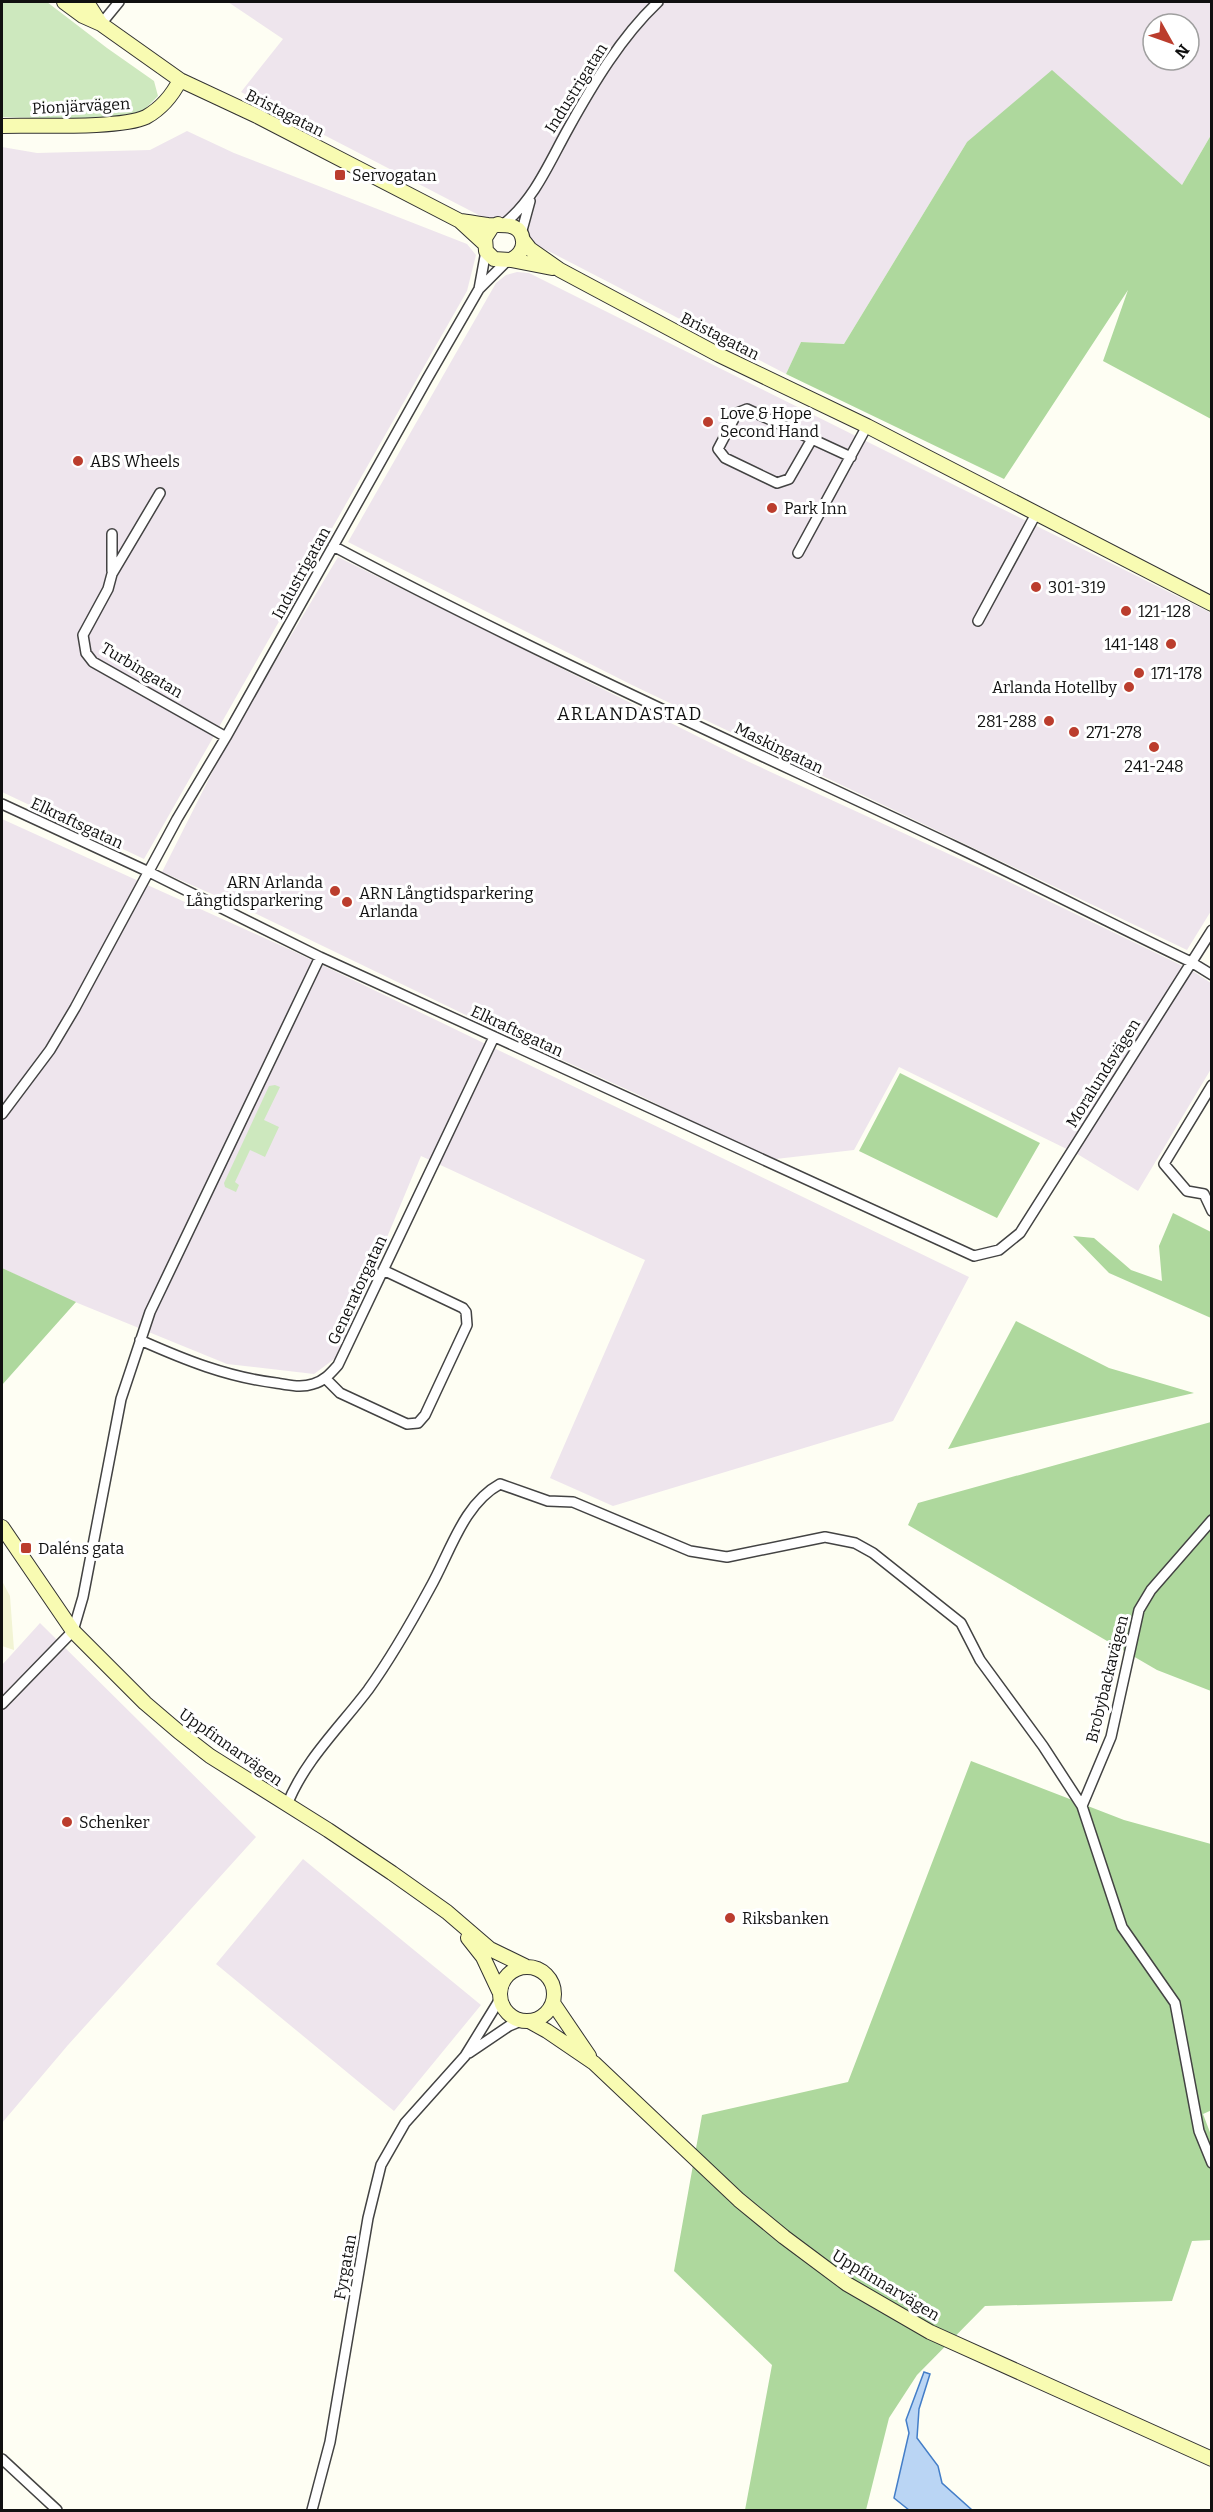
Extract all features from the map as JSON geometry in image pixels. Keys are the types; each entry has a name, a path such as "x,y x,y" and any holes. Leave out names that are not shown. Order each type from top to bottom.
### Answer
{"street":[{"name":"Bristagatan","path":"64,2 82,16 101,24 180,80 460,221 494,259 560,270"},
{"name":"Bristagatan","path":"84,2 101,24"},
{"path":"101,24 119,2"},
{"name":"Industrigatan","path":"522,237 530,198 600,73 643,16 658,2"},
{"name":"Pionjärvägen","path":"2,126 134,121 162,107 173,94 180,80"},
{"name":"Industrigatan","path":"502,224 530,198"},
{"name":"Bristagatan","path":"460,221 502,224 517,229 530,249 560,270 719,355 867,426 1212,604"},
{"path":"486,248 488,232 502,224"},
{"path":"508,261 520,253 522,237"},
{"name":"Industrigatan","path":"479,289 486,248"},
{"name":"Industrigatan","path":"2,1114 55,1042 479,289 508,261"},
{"path":"812,439 789,479 777,483 725,458 718,448 737,413 747,409 812,439 851,457"},
{"path":"798,553 867,426"},
{"name":"Turbingatan","path":"112,574 160,493"},
{"path":"978,621 1036,512"},
{"name":"Turbingatan","path":"112,534 112,574 108,589 83,635 86,653 93,662 226,737"},
{"name":"Maskingatan","path":"333,546 399,581 603,680 955,846 1191,962 1212,975"},
{"name":"Elkraftsgatan","path":"2,804 149,872 320,957 974,1256 999,1250 1020,1233"},
{"name":"Moralundsvägen","path":"1020,1233 1212,930"},
{"path":"2,1704 73,1631 83,1597 121,1399 150,1312 320,957"},
{"name":"Generatorgatan","path":"326,1379 338,1365 494,1036"},
{"path":"1204,1194 1187,1191 1164,1164 1212,1085"},
{"path":"1204,1194 1212,1185"},
{"path":"1204,1194 1212,1211"},
{"path":"140,1340 232,1376 296,1386 312,1385 326,1379 340,1393 407,1424 418,1423 425,1415 467,1325 466,1312 463,1308 383,1270"},
{"path":"286,1805 296,1782 369,1688 392,1652 431,1588 464,1521 487,1491 500,1484 548,1501 573,1502 690,1551 727,1557 825,1537 855,1543 873,1553 961,1623 980,1660 1043,1746 1082,1806 1122,1927 1175,2003 1199,2131 1212,2163"},
{"name":"Brobybackavägen","path":"1082,1806 1111,1737 1139,1610 1151,1590 1212,1520"},
{"name":"Uppfinnarvägen","path":"2,1527 73,1631 145,1703 210,1756 347,1842 429,1902 470,1940 483,1957 495,1979 499,1995"},
{"name":"Uppfinnarvägen","path":"429,1902 447,1912 490,1949 525,1966"},
{"path":"525,1966 545,1973 552,1982 555,1992 548,2012 539,2019 525,2021 509,2014 499,1995 506,1976 515,1969 525,1966"},
{"name":"Fyrgatan","path":"312,2511 330,2442 368,2218 381,2165 405,2123 465,2056 499,1995"},
{"name":"Uppfinnarvägen","path":"553,2002 594,2062"},
{"name":"Uppfinnarvägen","path":"525,2021 548,2031 594,2062 739,2200 800,2250 848,2284 930,2332 1212,2459"},
{"name":"Fyrgatan","path":"465,2056 509,2026 525,2021"},
{"path":"2,2459 57,2511"}],"shaded area":[{"path":"228,2 1211,2 1211,135 1182,185 967,142 844,344 801,342 786,374 241,92 283,39"},
{"path":"187,131 234,153 467,244 476,255 467,291 144,859 2,792 2,147 37,153 150,150"},
{"path":"517,272 529,273 1211,613 1211,911 1187,950 632,685 348,542 496,283 506,275"},
{"path":"338,557 747,761 1001,878 1191,970 1211,983 1211,1069 1138,1191 1079,1155 899,1067 854,1150 767,1160 639,1095 501,1032 246,909 162,872 229,739"},
{"path":"2,819 293,951 969,1277 893,1421 613,1506 550,1478 645,1260 421,1156 337,1357 314,1374 227,1364 58,1295 2,1268"},
{"path":"40,1623 256,1837 68,2045 2,2123 2,1665"},
{"path":"303,1859 481,2005 394,2111 216,1964"}],"green space":[{"path":"3,2 47,2 154,81 158,96 143,111 115,120 2,117"},
{"path":"1052,70 1182,185 1211,135 1211,419 1103,361 1128,290 1004,479 786,374 801,342 844,344 967,142"},
{"path":"900,1073 1040,1143 997,1218 859,1151"},
{"path":"269,1086 280,1087 264,1120 279,1127 265,1157 250,1150 235,1182 239,1185 236,1192 225,1187 224,1183"},
{"path":"1173,1213 1211,1232 1211,1318 1109,1273 1073,1236 1094,1238 1131,1270 1162,1281 1159,1246"},
{"path":"2,1268 76,1302 2,1385"},
{"path":"1016,1321 1109,1368 1194,1393 948,1449"},
{"path":"1211,1422 1211,1691 1157,1670 908,1525 918,1503"},
{"path":"2,1581 10,1596 14,1650 2,1646"},
{"path":"971,1761 1124,1820 1211,1844 1212,2110 1203,2114 1211,2135 1211,2240 1192,2241 1172,2301 985,2306 917,2375 889,2418 866,2510 745,2510 772,2365 674,2271 702,2115 848,2082"}],"water":[{"path":"924,2372 930,2374 919,2409 917,2438 938,2466 942,2483 972,2510 909,2510 894,2498 909,2433 906,2420"}],"place":[{"name":"Servogatan","path":"340,175"},
{"name":"Love & Hope Second Hand","path":"708,422"},
{"name":"ABS Wheels","path":"78,461"},
{"name":"Park Inn","path":"772,508"},
{"name":"301-319","path":"1036,587"},
{"name":"121-128","path":"1126,611"},
{"name":"141-148","path":"1171,644"},
{"name":"171-178","path":"1139,673"},
{"name":"Arlanda Hotellby","path":"1129,687"},
{"name":"281-288","path":"1049,721"},
{"name":"271-278","path":"1074,732"},
{"name":"241-248","path":"1154,747"},
{"name":"ARN Arlanda Långtidsparkering","path":"335,891"},
{"name":"ARN Långtidsparkering Arlanda","path":"347,902"},
{"name":"Daléns gata","path":"26,1548"},
{"name":"Schenker","path":"67,1822"},
{"name":"Riksbanken","path":"730,1918"}],"district":[{"name":"ARLANDASTAD","path":"630,714"}]}
